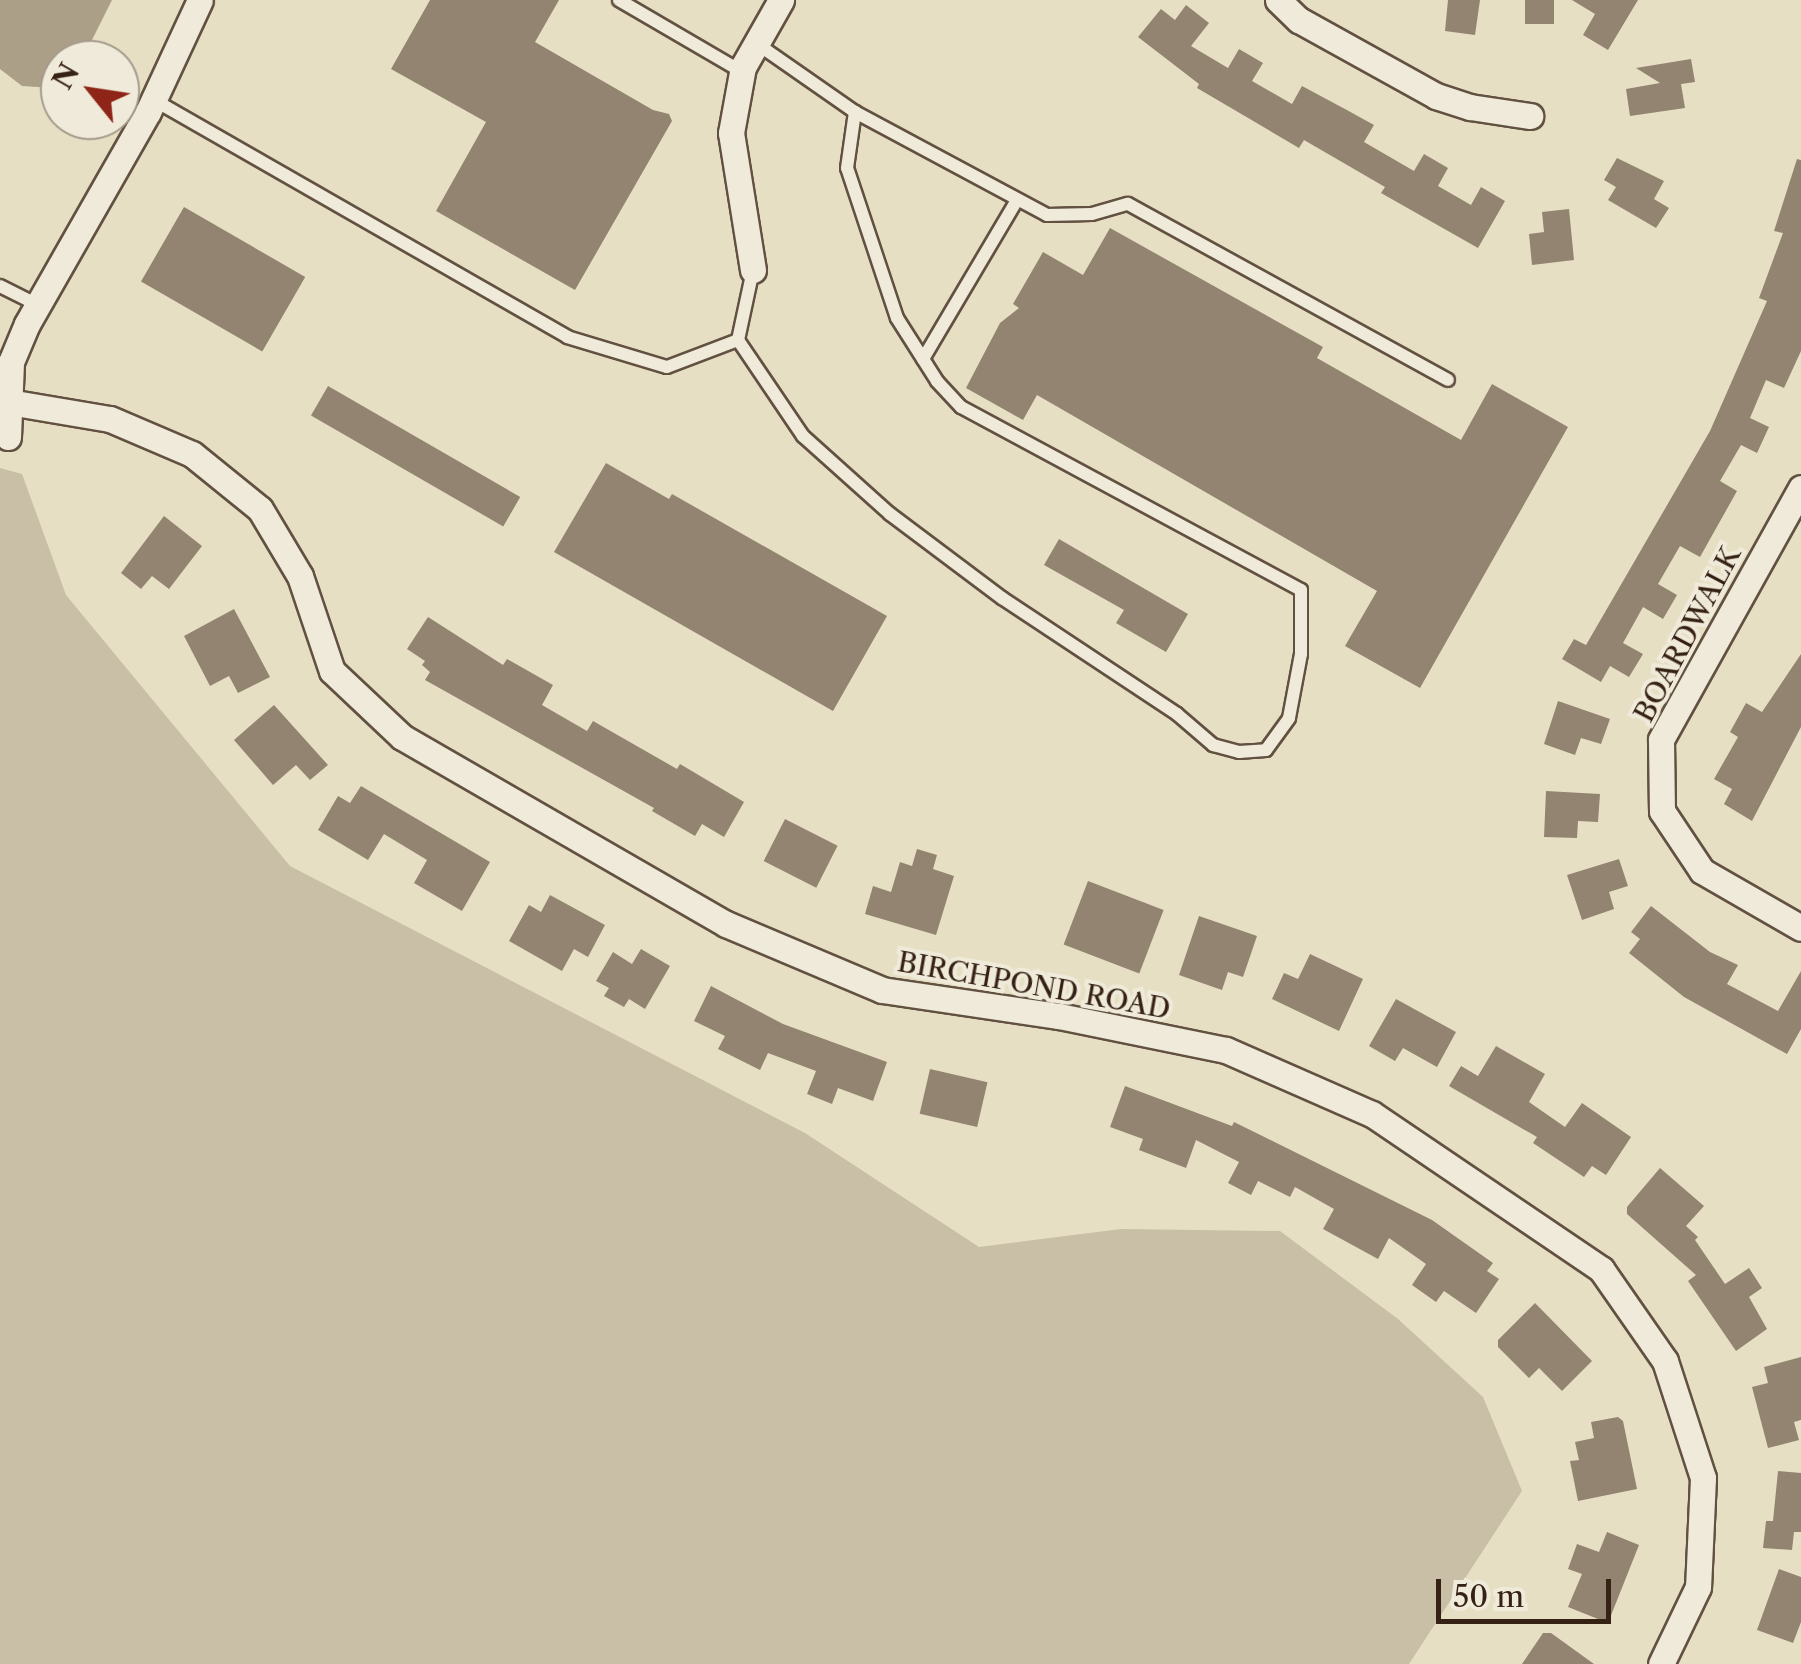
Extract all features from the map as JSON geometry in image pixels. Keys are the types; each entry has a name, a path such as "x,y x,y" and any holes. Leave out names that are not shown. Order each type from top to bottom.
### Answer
{"street":[{"path":"8,436 5,402 11,362 38,306 154,100 200,0"},
{"path":"753,270 731,134 742,72 781,0"},
{"path":"1278,0 1299,20 1436,96 1470,107 1530,116"},
{"name":"BIRCHPOND ROAD","path":"5,402 110,419 192,454 260,509 300,576 332,671 402,737 726,924 882,990 1059,1016 1226,1050 1372,1114 1601,1269 1665,1361 1704,1478 1698,1587 1661,1664"},
{"name":"BOARDWALK","path":"1801,488 1660,740 1662,811 1702,871 1801,928"}],"lane":[{"path":"619,0 742,72"},
{"path":"756,43 856,112 1047,215 1092,214 1128,204 1448,380"},
{"path":"154,100 237,152 567,337 667,367 738,340"},
{"path":"753,270 738,340 803,436 890,514 1002,598 1177,714 1213,745 1239,752 1266,750 1289,718 1301,654 1301,590 961,407 923,360 897,318 847,168 856,112"},
{"path":"923,360 1018,200"},
{"path":"0,286 38,306"}],"shaded area":[{"path":"0,0 112,0 92,40 40,40 40,87 22,86 0,69"},
{"path":"0,468 22,474 66,595 290,866 805,1133 979,1247 1121,1229 1280,1231 1398,1319 1483,1397 1522,1491 1409,1664 0,1664"}],"building":[{"path":"430,0 559,0 535,42 653,110 669,114 672,121 575,290 436,211 486,122 391,69"},
{"path":"1448,0 1480,0 1475,35 1445,31"},
{"path":"1525,0 1554,0 1554,24 1525,24"},
{"path":"1572,0 1638,0 1608,50 1583,35 1595,14"},
{"path":"1186,5 1209,23 1191,46 1228,68 1239,49 1263,63 1252,81 1292,104 1302,86 1374,125 1364,142 1414,171 1424,154 1448,168 1438,186 1471,205 1481,187 1505,201 1478,248 1381,193 1385,187 1304,140 1299,148 1197,88 1199,84 1138,37 1161,9 1175,20"},
{"path":"1691,59 1695,82 1681,84 1685,108 1630,116 1626,89 1660,83 1636,68"},
{"path":"1617,158 1664,181 1654,199 1669,208 1656,228 1608,200 1616,187 1604,180"},
{"path":"1797,159 1801,160 1801,351 1784,388 1766,380 1750,418 1769,427 1757,453 1741,445 1720,481 1737,491 1700,557 1680,546 1658,584 1677,595 1663,619 1643,607 1623,643 1643,654 1629,677 1610,666 1601,682 1562,659 1574,639 1586,645 1710,431 1767,301 1759,298 1783,233 1774,231"},
{"path":"184,207 305,277 262,351 141,281"},
{"path":"1569,209 1574,260 1532,265 1529,234 1544,232 1542,212"},
{"path":"1110,228 1323,347 1317,358 1461,440 1492,384 1568,427 1420,688 1345,646 1377,591 1037,395 1023,420 966,388 1000,323 1019,308 1013,304 1043,252 1083,275"},
{"path":"328,386 520,497 503,526 311,415"},
{"path":"606,463 669,499 672,494 887,616 833,711 554,552"},
{"path":"164,516 202,546 169,589 152,576 141,589 121,573"},
{"path":"1059,539 1188,614 1166,652 1116,623 1124,610 1044,565"},
{"path":"234,609 270,677 238,693 229,676 210,686 184,636"},
{"path":"428,617 503,665 507,659 553,685 542,705 587,731 593,721 677,769 680,764 744,802 724,837 702,824 695,836 652,811 654,808 425,680 430,672 422,665 425,661 407,649"},
{"path":"1801,654 1801,727 1752,821 1724,804 1732,789 1714,779 1738,737 1730,732 1746,703 1762,712"},
{"path":"1558,701 1610,719 1601,744 1581,738 1575,755 1544,744"},
{"path":"274,705 328,765 310,780 296,765 273,785 234,740"},
{"path":"361,786 490,862 462,911 414,883 427,860 384,834 368,860 318,830 338,796 350,803"},
{"path":"1546,791 1600,794 1598,822 1578,821 1577,838 1544,837"},
{"path":"785,819 838,846 816,888 764,861"},
{"path":"917,849 937,855 933,869 954,876 936,935 865,914 873,886 891,892 900,862 912,866"},
{"path":"1619,859 1628,886 1609,892 1614,909 1582,920 1567,875"},
{"path":"1088,881 1164,910 1139,974 1064,944"},
{"path":"550,895 605,925 588,957 574,949 562,971 509,941 529,905 541,912"},
{"path":"1651,906 1710,952 1738,965 1727,984 1778,1011 1801,971 1801,1029 1787,1054 1684,997 1629,953 1640,939 1631,932"},
{"path":"1199,916 1257,936 1243,977 1228,972 1222,990 1179,975"},
{"path":"641,949 670,966 645,1009 629,999 624,1007 604,996 609,988 596,981 613,952 632,964"},
{"path":"1310,954 1363,979 1339,1031 1272,999 1284,973 1298,979"},
{"path":"711,986 783,1024 887,1062 873,1101 838,1088 832,1104 807,1094 816,1071 768,1053 760,1070 718,1049 725,1036 694,1021"},
{"path":"1396,999 1456,1032 1437,1067 1403,1048 1395,1061 1369,1046"},
{"path":"1496,1046 1545,1074 1529,1102 1565,1127 1582,1103 1631,1137 1606,1175 1592,1166 1584,1177 1533,1143 1537,1137 1449,1086 1461,1066 1478,1076"},
{"path":"930,1069 987,1082 977,1127 920,1114"},
{"path":"1125,1086 1232,1126 1234,1122 1432,1220 1493,1263 1487,1271 1499,1279 1476,1313 1444,1291 1436,1302 1412,1285 1426,1264 1389,1238 1378,1259 1323,1229 1334,1209 1295,1187 1290,1197 1258,1181 1251,1195 1228,1183 1239,1162 1196,1140 1186,1168 1139,1150 1143,1139 1110,1127"},
{"path":"1660,1168 1704,1206 1686,1226 1698,1237 1695,1240 1725,1284 1749,1268 1762,1288 1749,1297 1767,1329 1736,1351 1688,1281 1696,1275 1627,1214 1627,1207"},
{"path":"1535,1303 1592,1361 1562,1391 1539,1368 1529,1378 1498,1347 1498,1340"},
{"path":"1801,1357 1801,1420 1794,1422 1799,1440 1768,1448 1752,1387 1768,1383 1764,1367"},
{"path":"1618,1417 1623,1421 1637,1489 1578,1501 1570,1461 1579,1460 1575,1442 1594,1438 1591,1422"},
{"path":"1778,1471 1801,1473 1801,1532 1794,1532 1792,1550 1763,1548 1766,1521 1773,1521"},
{"path":"1607,1532 1639,1545 1608,1623 1568,1607 1582,1574 1568,1569 1577,1544 1599,1552"},
{"path":"1779,1569 1801,1577 1801,1622 1793,1643 1757,1630"},
{"path":"1543,1633 1551,1633 1594,1664 1522,1664"}]}
